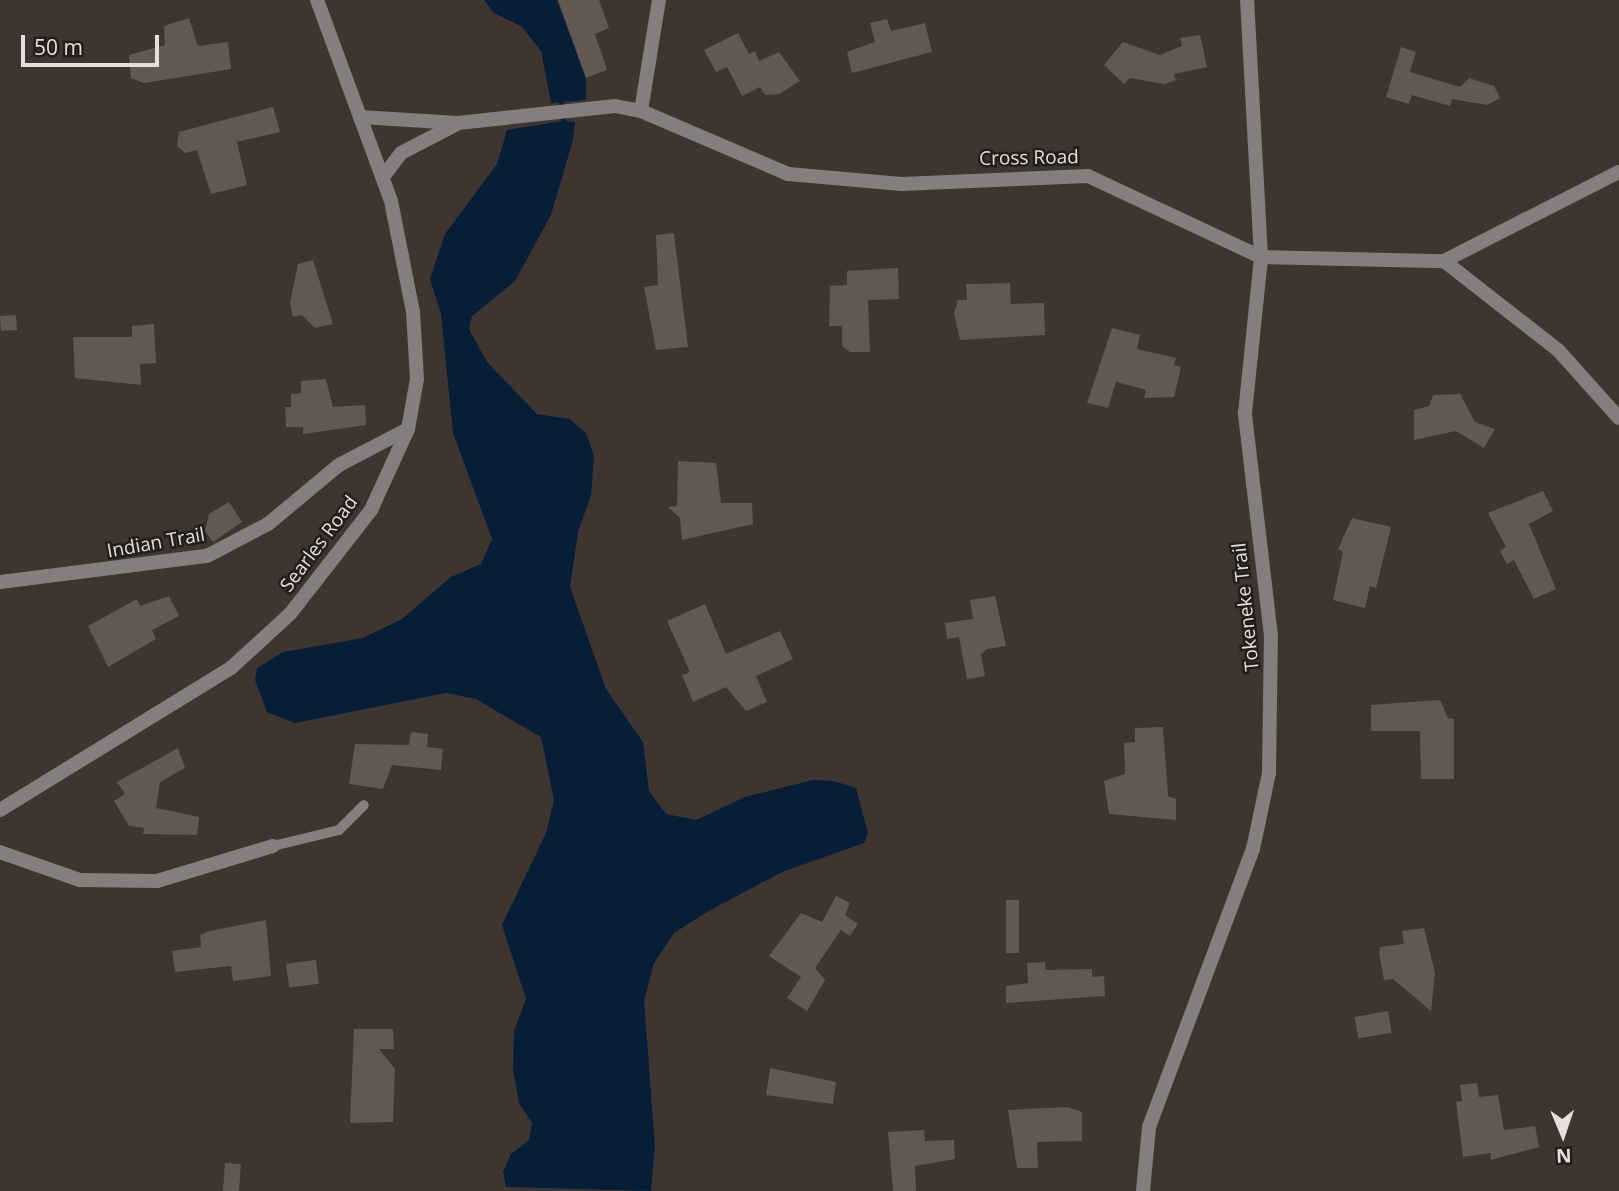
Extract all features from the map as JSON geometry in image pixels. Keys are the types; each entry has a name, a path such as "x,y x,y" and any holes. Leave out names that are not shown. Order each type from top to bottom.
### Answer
{"street":[{"name":"Searles Road","path":"0,810 231,668 290,614 371,510 408,429 417,379 412,312 383,177 317,0"},
{"path":"641,111 659,0"},
{"name":"Tokeneke Trail","path":"1143,1191 1149,1127 1253,849 1269,774 1271,636 1245,414 1262,257 1247,0"},
{"name":"Cross Road","path":"360,117 458,123 520,114 615,106 641,111 788,174 902,184 1088,176 1262,257 1444,261 1619,172"},
{"name":"Cross Road","path":"383,177 401,153 458,123"},
{"path":"1444,261 1558,350 1619,418"},
{"name":"Indian Trail","path":"0,582 207,556 268,524 339,465 408,429"},
{"path":"0,852 79,880 157,881 273,846"}],"lane":[{"path":"273,846 339,830 364,805"}],"water":[{"path":"484,0 557,0 586,79 586,100 551,103 541,51 521,26 494,13"},
{"path":"563,121 575,122 573,140 551,215 515,281 472,316 469,329 487,362 537,414 570,419 586,433 594,456 591,495 578,532 570,587 606,689 643,742 649,791 666,814 696,820 745,797 813,780 834,781 856,788 868,833 864,843 782,872 707,912 674,933 654,963 644,1000 655,1147 651,1191 506,1187 503,1172 511,1154 529,1140 532,1123 519,1103 513,1069 514,1031 526,999 502,925 546,833 554,800 541,737 476,699 446,693 295,723 267,712 255,680 257,668 283,652 363,638 402,619 451,577 481,564 492,539 453,433 441,314 430,279 445,234 497,164 507,130"}],"building":[{"path":"558,0 599,0 609,28 595,34 607,70 586,78"},
{"path":"189,18 198,46 228,42 231,69 144,83 131,78 129,55 165,45 164,26"},
{"path":"887,19 891,31 925,23 932,52 852,73 847,52 875,42 870,23"},
{"path":"738,33 749,54 755,51 759,61 779,52 800,81 779,94 765,95 760,87 742,96 727,67 716,72 704,50"},
{"path":"1200,35 1207,67 1174,74 1176,80 1164,84 1130,78 1124,84 1104,65 1123,42 1160,55 1182,46 1180,38"},
{"path":"1401,47 1416,52 1410,72 1460,87 1469,78 1494,86 1500,98 1487,105 1452,99 1450,106 1412,95 1409,104 1386,97"},
{"path":"273,107 280,132 237,142 247,185 211,194 197,150 185,153 177,146 179,132"},
{"path":"674,233 688,347 656,350 644,287 658,285 656,235"},
{"path":"313,260 333,324 315,328 302,315 293,317 290,303 298,264"},
{"path":"898,268 899,299 868,300 870,352 850,352 842,346 842,326 829,326 830,286 847,285 847,271"},
{"path":"1010,283 1011,304 1044,303 1045,335 960,340 954,313 958,300 967,300 966,284"},
{"path":"16,315 17,330 1,331 0,316"},
{"path":"154,324 156,363 140,364 141,385 75,378 73,337 132,337 132,326"},
{"path":"1112,328 1140,335 1137,349 1176,358 1174,365 1181,367 1174,397 1144,398 1146,390 1116,382 1108,408 1087,403"},
{"path":"326,379 333,407 365,405 366,425 303,434 303,427 286,427 285,407 291,407 291,394 301,393 301,381"},
{"path":"1460,394 1475,422 1495,429 1484,448 1456,431 1414,440 1414,410 1429,406 1433,395"},
{"path":"678,461 716,463 721,503 752,503 753,524 682,540 680,518 668,507 677,506"},
{"path":"1543,491 1553,511 1529,524 1556,589 1534,599 1514,560 1507,564 1500,551 1506,547 1488,513"},
{"path":"229,502 242,522 213,542 205,531 209,514"},
{"path":"1352,518 1391,527 1376,588 1370,586 1365,608 1333,600 1343,552 1338,549"},
{"path":"169,596 179,616 152,630 156,639 108,667 88,626 137,599 140,606"},
{"path":"995,596 1006,646 987,649 981,654 985,676 967,679 959,637 947,639 945,623 973,619 970,600"},
{"path":"705,604 726,654 780,631 793,659 756,676 767,702 746,711 726,687 693,702 682,675 690,672 667,621"},
{"path":"1440,700 1448,718 1454,719 1454,779 1421,779 1420,731 1371,731 1371,705"},
{"path":"1163,727 1168,796 1176,799 1176,820 1109,814 1104,781 1125,774 1124,743 1135,742 1135,728"},
{"path":"411,732 428,734 427,747 443,749 441,770 392,765 383,789 349,784 355,744 409,745"},
{"path":"178,748 185,768 160,782 156,808 199,817 197,835 143,834 144,828 129,826 114,801 125,794 117,782"},
{"path":"836,896 850,903 845,915 858,924 850,936 841,930 815,968 825,980 807,1011 787,998 801,977 769,956 801,913 822,922"},
{"path":"1006,900 1019,900 1019,953 1006,953"},
{"path":"266,920 271,976 233,981 231,966 175,972 172,951 201,947 200,935"},
{"path":"1424,928 1435,973 1431,1011 1393,979 1384,980 1379,953 1380,947 1404,944 1402,931"},
{"path":"316,960 319,984 289,987 286,964"},
{"path":"1045,962 1046,970 1092,969 1092,977 1104,976 1105,996 1006,1003 1006,986 1028,983 1027,963"},
{"path":"1388,1011 1392,1033 1358,1039 1355,1017"},
{"path":"354,1029 393,1029 394,1049 379,1049 395,1069 393,1122 350,1123"},
{"path":"770,1068 836,1082 833,1104 766,1095"},
{"path":"1477,1083 1479,1097 1498,1095 1504,1130 1535,1126 1539,1147 1491,1160 1490,1153 1463,1157 1456,1102 1462,1101 1460,1085"},
{"path":"1067,1107 1082,1112 1082,1141 1037,1142 1038,1168 1017,1168 1008,1110"},
{"path":"924,1130 925,1141 954,1140 955,1159 915,1166 916,1191 893,1191 888,1132"},
{"path":"225,1163 241,1164 239,1191 223,1191"}],"waterway":[{"path":"561,101 563,121"}]}
